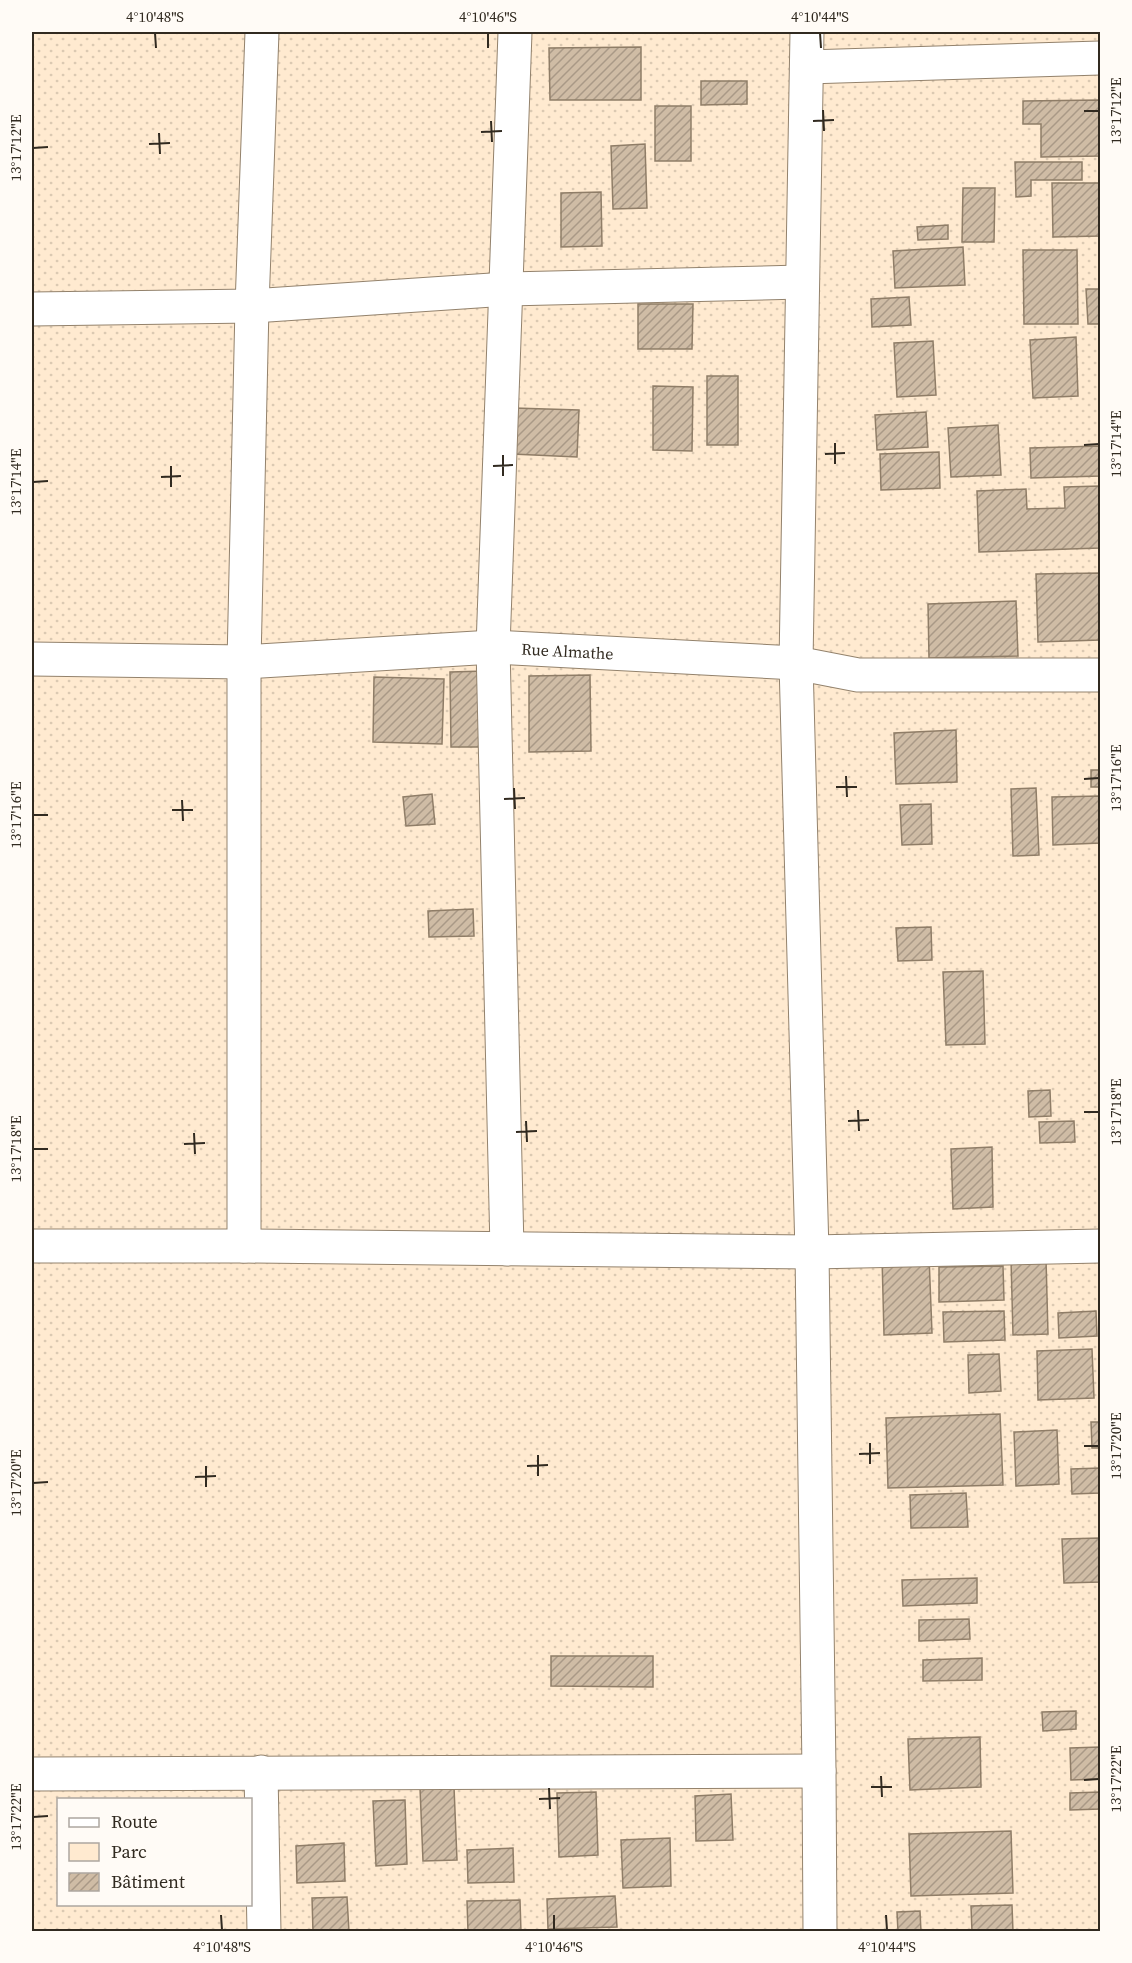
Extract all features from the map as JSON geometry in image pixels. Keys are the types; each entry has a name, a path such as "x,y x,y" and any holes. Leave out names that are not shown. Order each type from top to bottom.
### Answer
{"street":[{"path":"244,1246 244,662 252,306 262,32"},
{"path":"507,1250 494,647 515,32"},
{"path":"807,32 796,663 812,1252 819,1932"},
{"path":"807,67 1101,58"},
{"path":"32,309 252,306 507,290 801,282"},
{"name":"Rue Almathe","path":"32,659 244,662 494,647 796,663 858,675 1101,675"},
{"path":"32,1246 812,1252 1101,1246"},
{"path":"32,1774 819,1771"},
{"path":"261,1772 264,1932"}],"green space":[{"path":"32,32 1100,32 1100,1931 32,1932"}],"building":[{"path":"641,47 641,100 550,100 549,48"},
{"path":"701,81 747,81 747,104 701,105"},
{"path":"1100,100 1100,156 1041,157 1041,124 1023,124 1023,101"},
{"path":"655,106 691,106 691,161 655,161"},
{"path":"645,144 647,208 613,209 611,146"},
{"path":"1015,162 1082,162 1082,180 1031,180 1031,196 1016,197"},
{"path":"1052,183 1100,183 1100,236 1053,237"},
{"path":"963,188 995,188 994,242 962,242"},
{"path":"601,192 602,246 561,247 561,193"},
{"path":"948,225 948,239 918,240 917,227"},
{"path":"963,247 965,285 895,288 893,251"},
{"path":"1023,250 1077,250 1078,324 1024,324"},
{"path":"1086,289 1100,289 1100,324 1088,324"},
{"path":"909,297 911,325 872,327 871,299"},
{"path":"638,304 693,304 692,349 638,349"},
{"path":"1076,337 1078,396 1033,398 1030,340"},
{"path":"933,341 936,395 897,397 894,343"},
{"path":"707,376 738,376 738,445 707,445"},
{"path":"653,386 693,387 692,451 653,450"},
{"path":"514,408 579,410 577,457 512,454"},
{"path":"926,412 928,447 877,450 875,415"},
{"path":"998,425 1001,475 951,477 948,428"},
{"path":"1100,446 1100,476 1031,478 1030,448"},
{"path":"939,452 940,488 881,490 880,454"},
{"path":"1100,486 1100,548 979,552 977,491 1026,489 1027,509 1065,508 1064,487"},
{"path":"1100,573 1100,640 1038,642 1036,574"},
{"path":"1016,601 1018,656 929,658 928,604"},
{"path":"485,671 486,747 451,747 450,672"},
{"path":"590,675 591,751 529,752 529,676"},
{"path":"374,677 444,679 442,744 373,742"},
{"path":"956,730 957,782 896,784 894,733"},
{"path":"1091,770 1100,770 1100,787 1091,787"},
{"path":"1036,788 1039,855 1013,856 1011,789"},
{"path":"432,794 435,824 406,826 403,797"},
{"path":"1100,796 1100,843 1053,845 1052,797"},
{"path":"931,804 932,844 902,845 900,805"},
{"path":"473,909 474,936 429,937 428,911"},
{"path":"931,927 932,960 898,961 896,928"},
{"path":"983,971 985,1044 946,1045 943,972"},
{"path":"1050,1090 1051,1116 1029,1117 1028,1091"},
{"path":"1074,1121 1075,1142 1040,1143 1039,1122"},
{"path":"992,1147 993,1207 953,1209 951,1149"},
{"path":"929,1256 932,1333 884,1335 882,1257"},
{"path":"1046,1259 1048,1334 1013,1335 1011,1260"},
{"path":"1003,1266 1004,1300 939,1302 939,1267"},
{"path":"1004,1311 1005,1340 944,1342 943,1312"},
{"path":"1096,1311 1097,1336 1059,1338 1058,1313"},
{"path":"1092,1349 1094,1398 1038,1400 1037,1351"},
{"path":"999,1354 1001,1391 969,1393 968,1355"},
{"path":"1000,1414 1003,1485 888,1488 886,1418"},
{"path":"1091,1422 1100,1422 1100,1448 1092,1448"},
{"path":"1057,1430 1059,1484 1016,1486 1014,1432"},
{"path":"1100,1468 1100,1493 1072,1494 1071,1469"},
{"path":"966,1493 968,1527 911,1528 910,1495"},
{"path":"1100,1538 1100,1582 1064,1583 1062,1539"},
{"path":"977,1578 977,1603 903,1606 902,1580"},
{"path":"969,1619 970,1639 919,1641 919,1620"},
{"path":"551,1656 653,1656 653,1687 551,1686"},
{"path":"982,1658 982,1680 923,1681 923,1660"},
{"path":"1076,1711 1076,1729 1043,1731 1042,1712"},
{"path":"980,1737 981,1787 910,1790 908,1739"},
{"path":"1100,1747 1100,1779 1071,1780 1070,1748"},
{"path":"454,1787 457,1860 423,1861 420,1788"},
{"path":"596,1792 598,1855 559,1857 557,1793"},
{"path":"1100,1792 1100,1809 1070,1810 1070,1793"},
{"path":"731,1794 733,1840 696,1841 695,1796"},
{"path":"405,1800 407,1864 376,1866 373,1801"},
{"path":"1011,1831 1013,1893 911,1896 909,1834"},
{"path":"670,1838 671,1886 623,1888 621,1840"},
{"path":"344,1843 345,1881 297,1883 296,1846"},
{"path":"513,1848 514,1882 468,1883 467,1850"},
{"path":"615,1896 617,1927 548,1929 547,1899"},
{"path":"347,1897 349,1932 313,1932 312,1898"},
{"path":"520,1900 521,1932 468,1932 467,1901"},
{"path":"1012,1905 1013,1932 972,1932 971,1906"},
{"path":"920,1911 921,1932 898,1932 897,1912"}]}
